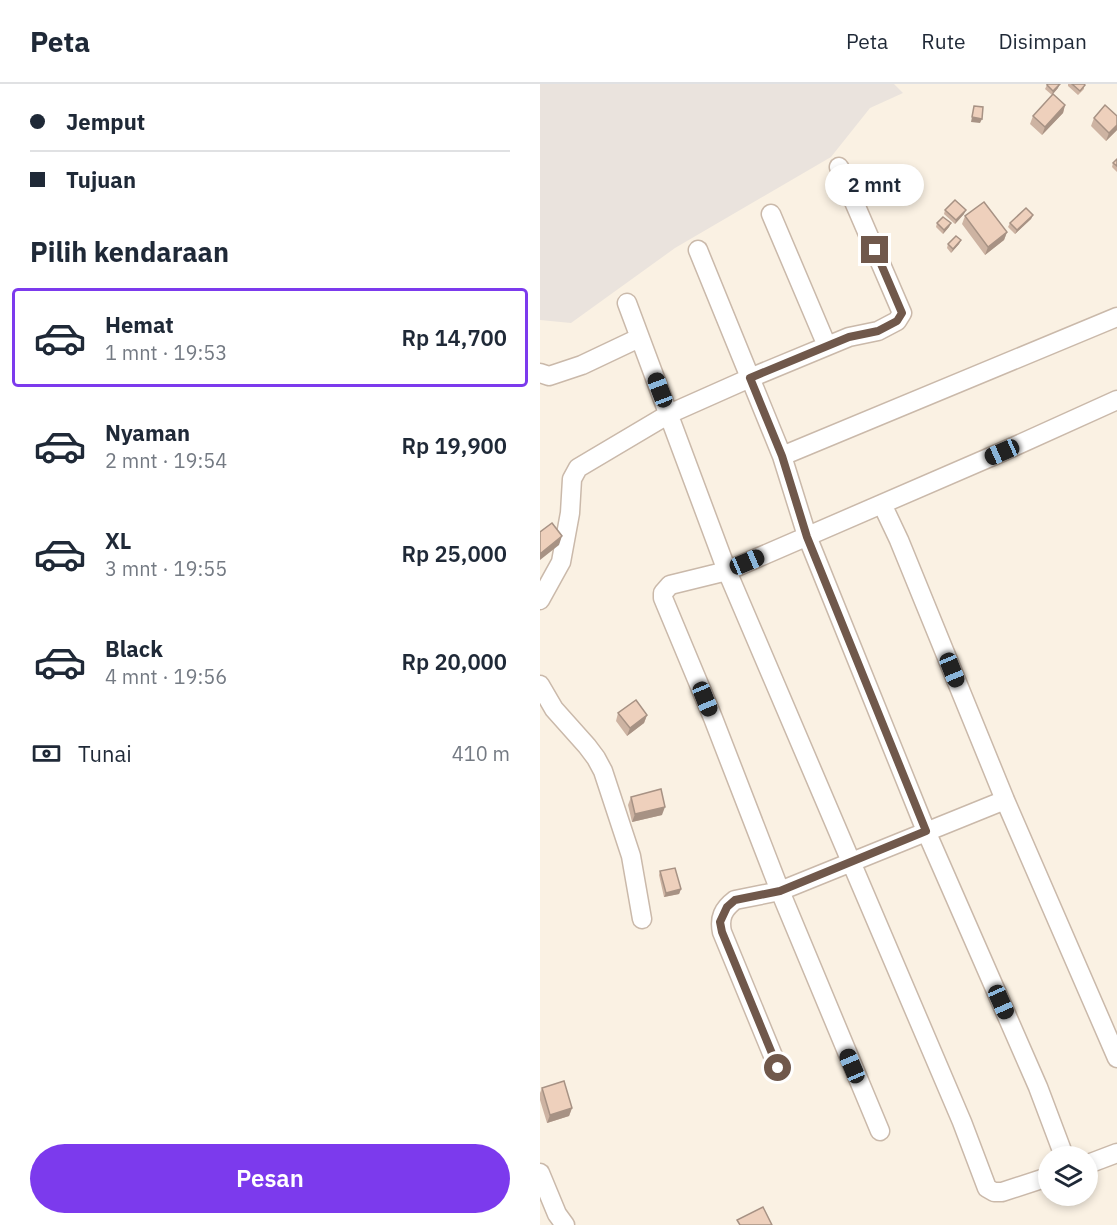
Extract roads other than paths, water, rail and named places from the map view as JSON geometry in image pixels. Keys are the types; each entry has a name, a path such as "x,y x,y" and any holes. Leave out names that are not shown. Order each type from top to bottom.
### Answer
{"street":[{"path":"540,600 561,562 570,513 572,479 578,468 669,414 849,337 878,331 897,321 902,313 839,167"},
{"path":"771,214 827,346"},
{"path":"699,250 782,456 807,537 926,831 1038,1088 1060,1146"},
{"path":"627,303 727,571 962,1122 987,1188 994,1192 1002,1192 1038,1180"},
{"path":"782,456 1117,317"},
{"path":"543,377 582,365 639,338"},
{"path":"880,1131 780,891 713,718 663,598 663,593 670,585 727,571 807,537 1117,400"},
{"path":"882,504 899,540 1005,800 1117,1058"},
{"path":"540,685 554,709 587,746 603,771 632,856 642,919"},
{"path":"778,1068 722,932 720,922 727,907 735,900 780,891 1005,800"},
{"path":"1098,1160 1117,1153"},
{"path":"540,1173 557,1214 565,1225"}]}
